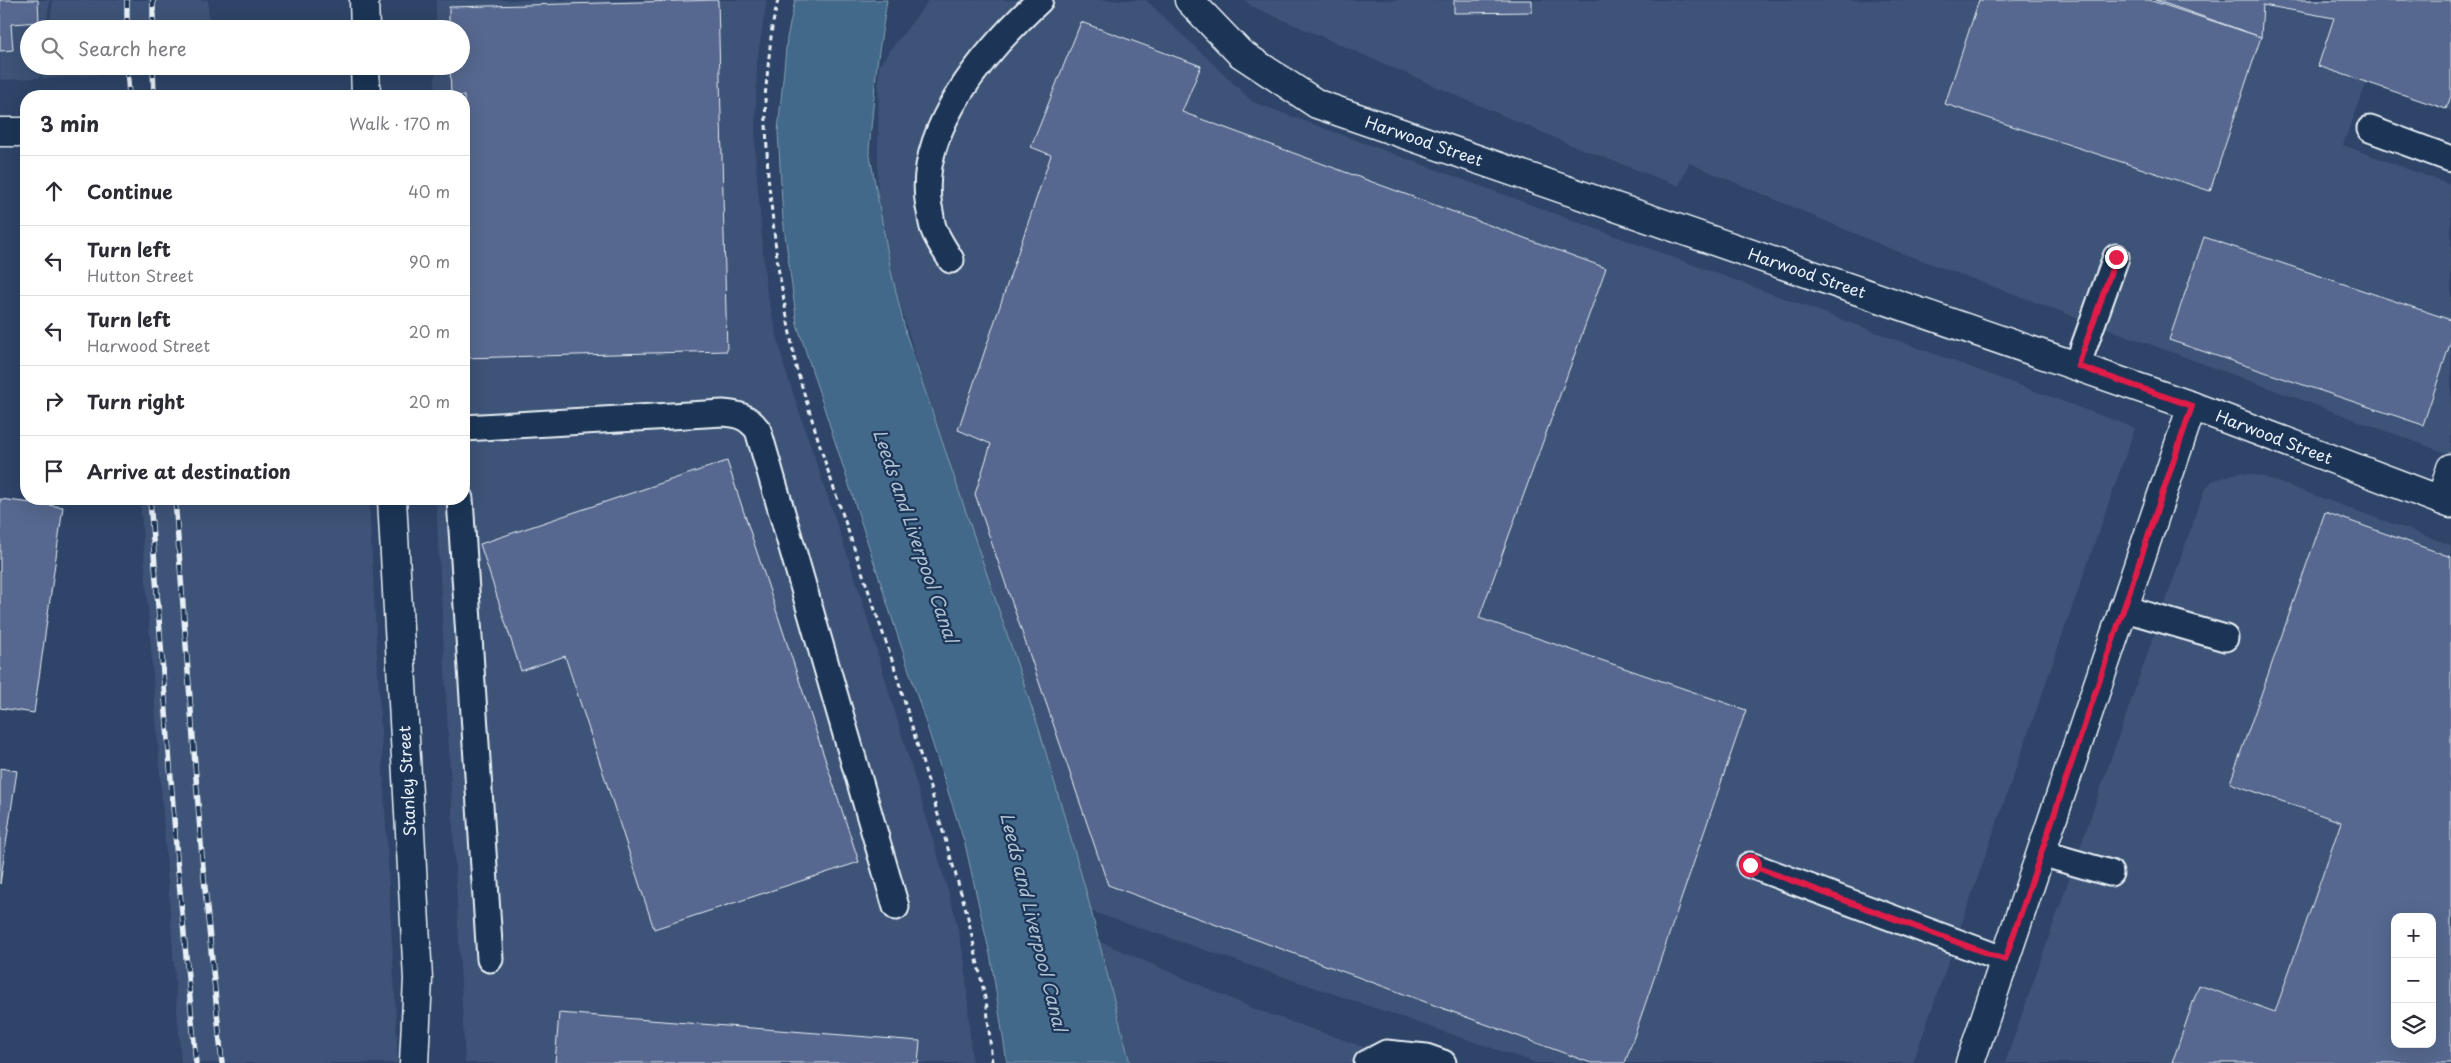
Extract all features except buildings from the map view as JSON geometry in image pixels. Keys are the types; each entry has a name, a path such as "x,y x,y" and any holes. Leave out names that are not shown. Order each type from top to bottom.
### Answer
{"street":[{"path":"364,0 365,20"},
{"name":"Harwood Street","path":"1189,0 1240,52 1317,104 2192,406 2446,502"},
{"path":"365,75 366,90"},
{"path":"0,132 20,132"},
{"path":"1970,1063 2122,608 2192,406"},
{"path":"2446,502 2451,468"},
{"name":"Stanley Street","path":"392,505 418,979 414,1063"}],"lane":[{"path":"951,260 933,228 927,195 930,156 943,121 959,94 1000,40 1040,0"},
{"path":"2370,130 2451,159"},
{"path":"2078,366 2116,257"},
{"path":"470,428 723,413 745,416 752,422 758,430 896,907"},
{"path":"460,505 490,959"},
{"path":"2122,608 2226,638"},
{"path":"2041,853 2110,873"},
{"path":"1750,865 2005,960"},
{"path":"1367,1063 1386,1053 1426,1057 1443,1063"}],"path":[{"path":"778,0 772,27 765,97 768,176 778,266 796,367 826,466 894,666 967,913 987,1007 992,1063"}],"shaded area":[{"path":"0,0 50,0 47,20 20,20 20,75 40,75 40,78 0,80"},
{"path":"53,0 208,0 209,20 50,20"},
{"path":"436,0 767,0 757,62 755,151 766,287 784,366 859,590 954,911 965,962 972,1063 465,1063 436,505 470,505 470,90 435,90 435,75 470,75 470,20 436,20"},
{"path":"929,0 1146,0 1253,102 2135,428 1913,1063 1536,1063 1081,908 877,228 879,65"},
{"path":"1245,0 2451,0 2451,111 2367,82 2343,145 2451,185 2451,455 1891,249 1689,163 1679,186 1566,143 1251,6"},
{"path":"43,75 92,75 42,79"},
{"path":"2240,472 2264,477 2451,545 2451,1063 2005,1063 2204,491 2212,481"},
{"path":"140,505 369,505 397,1063 181,1063"},
{"path":"1099,941 1255,1009 1410,1063 1130,1063"}],"water":[{"name":"Leeds and Liverpool Canal","path":"795,0 887,0 877,64 869,150 891,271 906,334 1039,729 1086,891 1130,1063 1007,1063 991,959 965,844 797,324 783,219 778,131 787,38"}],"railway":[{"path":"127,0 127,20"},
{"path":"153,0 153,20"},
{"path":"128,75 129,90"},
{"path":"153,75 154,90"},
{"path":"150,505 177,859 196,1063"},
{"path":"175,505 202,857 222,1063"}],"route":[{"path":"1750,865 2005,960 2122,608 2192,406 2078,366 2116,257"}]}
